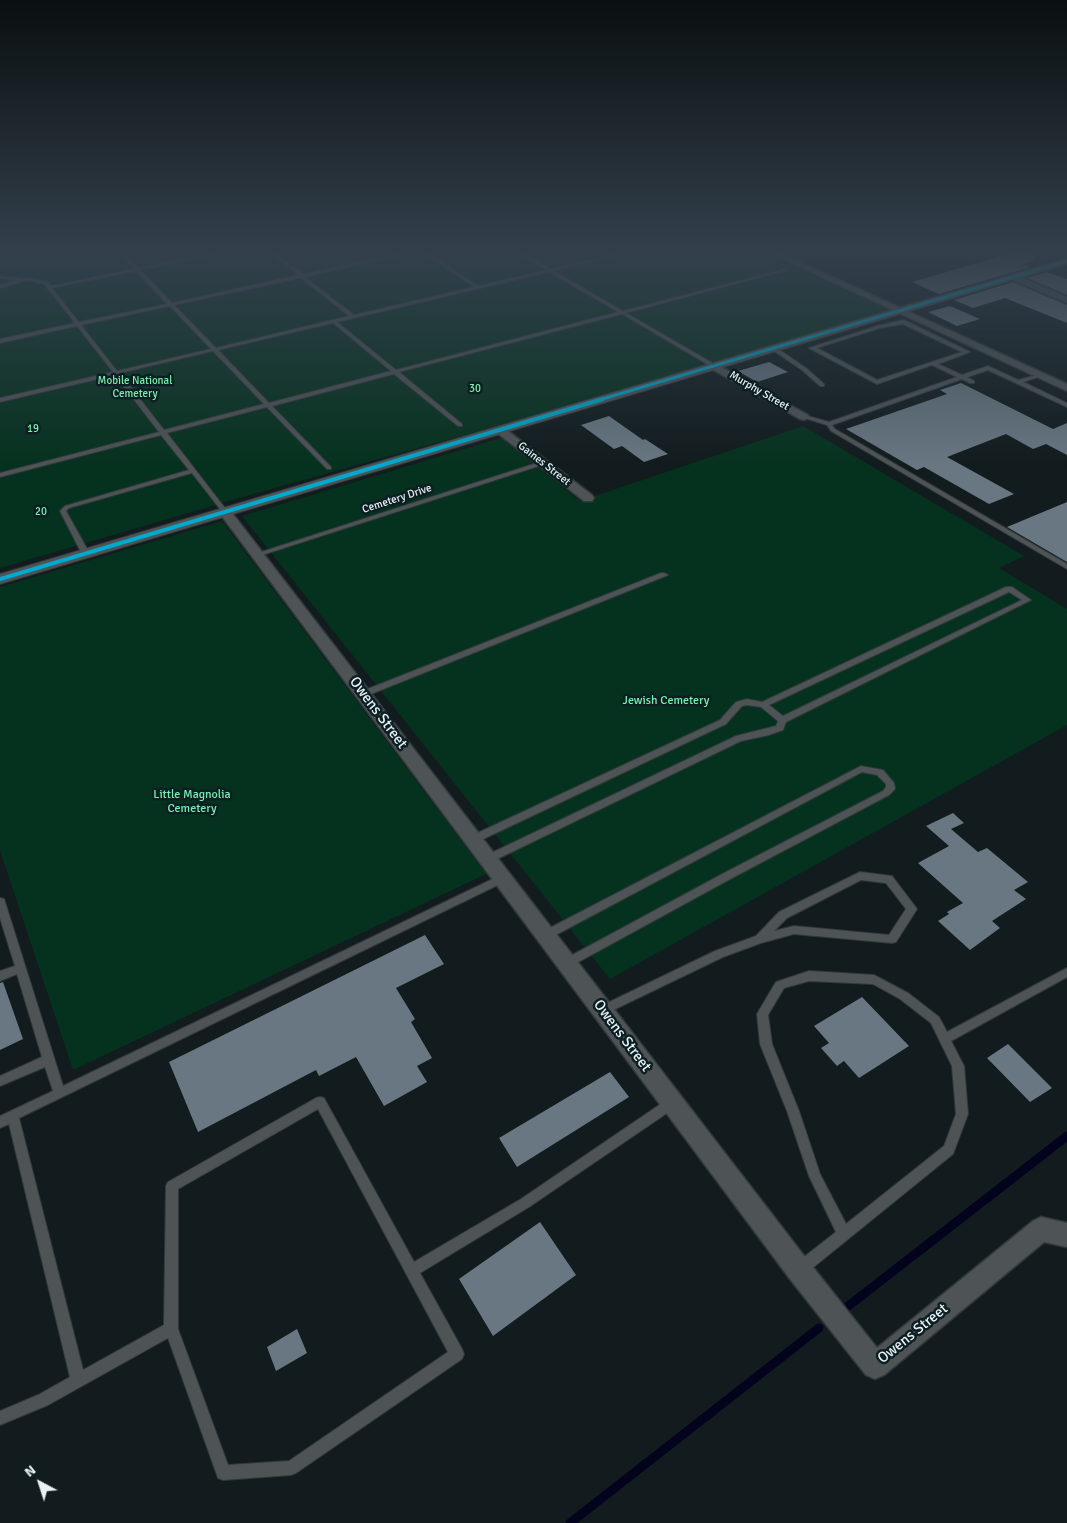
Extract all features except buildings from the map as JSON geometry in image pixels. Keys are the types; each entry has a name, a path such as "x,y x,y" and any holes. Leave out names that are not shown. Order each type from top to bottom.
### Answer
{"street":[{"path":"0,580 855,324"},
{"path":"928,324 1067,388"},
{"name":"Murphy Street","path":"714,366 804,417"},
{"name":"Gaines Street","path":"500,430 588,498"},
{"name":"Owens Street","path":"225,512 799,1270 875,1366 1041,1229 1067,1235"}],"lane":[{"path":"0,342 80,324"},
{"path":"80,324 225,512"},
{"path":"189,324 329,468"},
{"path":"0,400 320,324"},
{"path":"337,324 460,425"},
{"path":"0,475 577,324"},
{"path":"643,324 714,366"},
{"path":"894,324 812,348 877,382 967,352 908,324"},
{"path":"773,348 804,369 822,385"},
{"path":"932,363 972,382"},
{"path":"829,424 988,368 1067,405"},
{"path":"1018,382 1039,375"},
{"path":"804,417 829,424 834,430 1067,567"},
{"name":"Cemetery Drive","path":"257,555 543,463"},
{"path":"86,554 63,511 67,507 193,471"},
{"path":"363,694 664,575"},
{"path":"488,859 739,738 780,728 782,720 1027,600 1009,589 763,705"},
{"path":"474,839 722,722 738,704 747,702 763,705 782,720"},
{"path":"546,935 861,769 880,772 890,783 891,788 886,793 567,963"},
{"path":"603,1010 719,954 760,939 794,930 892,938 912,909 890,879 860,876 783,915 760,939"},
{"path":"0,1122 503,878"},
{"path":"0,902 5,933 20,968 59,1094"},
{"path":"0,976 20,968"},
{"path":"945,1039 1067,972"},
{"path":"799,1270 950,1150 962,1114 958,1066 935,1020 904,996 874,980 809,976 780,986 762,1014 766,1044 793,1110 814,1176 844,1234"},
{"path":"0,1081 49,1060"},
{"path":"320,1102 412,1272 457,1354 291,1468 223,1473 171,1329 172,1186 320,1102"},
{"path":"412,1272 525,1203 673,1103"},
{"path":"13,1116 78,1380"},
{"path":"0,1418 43,1400 171,1329"}],"green space":[{"name":"Mobile National Cemetery","path":"0,324 842,324 486,429 246,496 0,568"},
{"name":"Jewish Cemetery","path":"803,426 1024,556 999,568 1067,609 1067,725 610,979 242,516 501,438 580,501"},
{"name":"Little Magnolia Cemetery","path":"222,521 486,874 73,1070 0,850 0,587"}],"waterway":[{"path":"847,1307 1067,1136"},
{"path":"570,1523 819,1328"}],"transit line":[{"path":"0,579 855,324"}],"park label":[{"name":"30","path":"475,389"},
{"name":"19","path":"33,429"},
{"name":"20","path":"41,512"}]}
